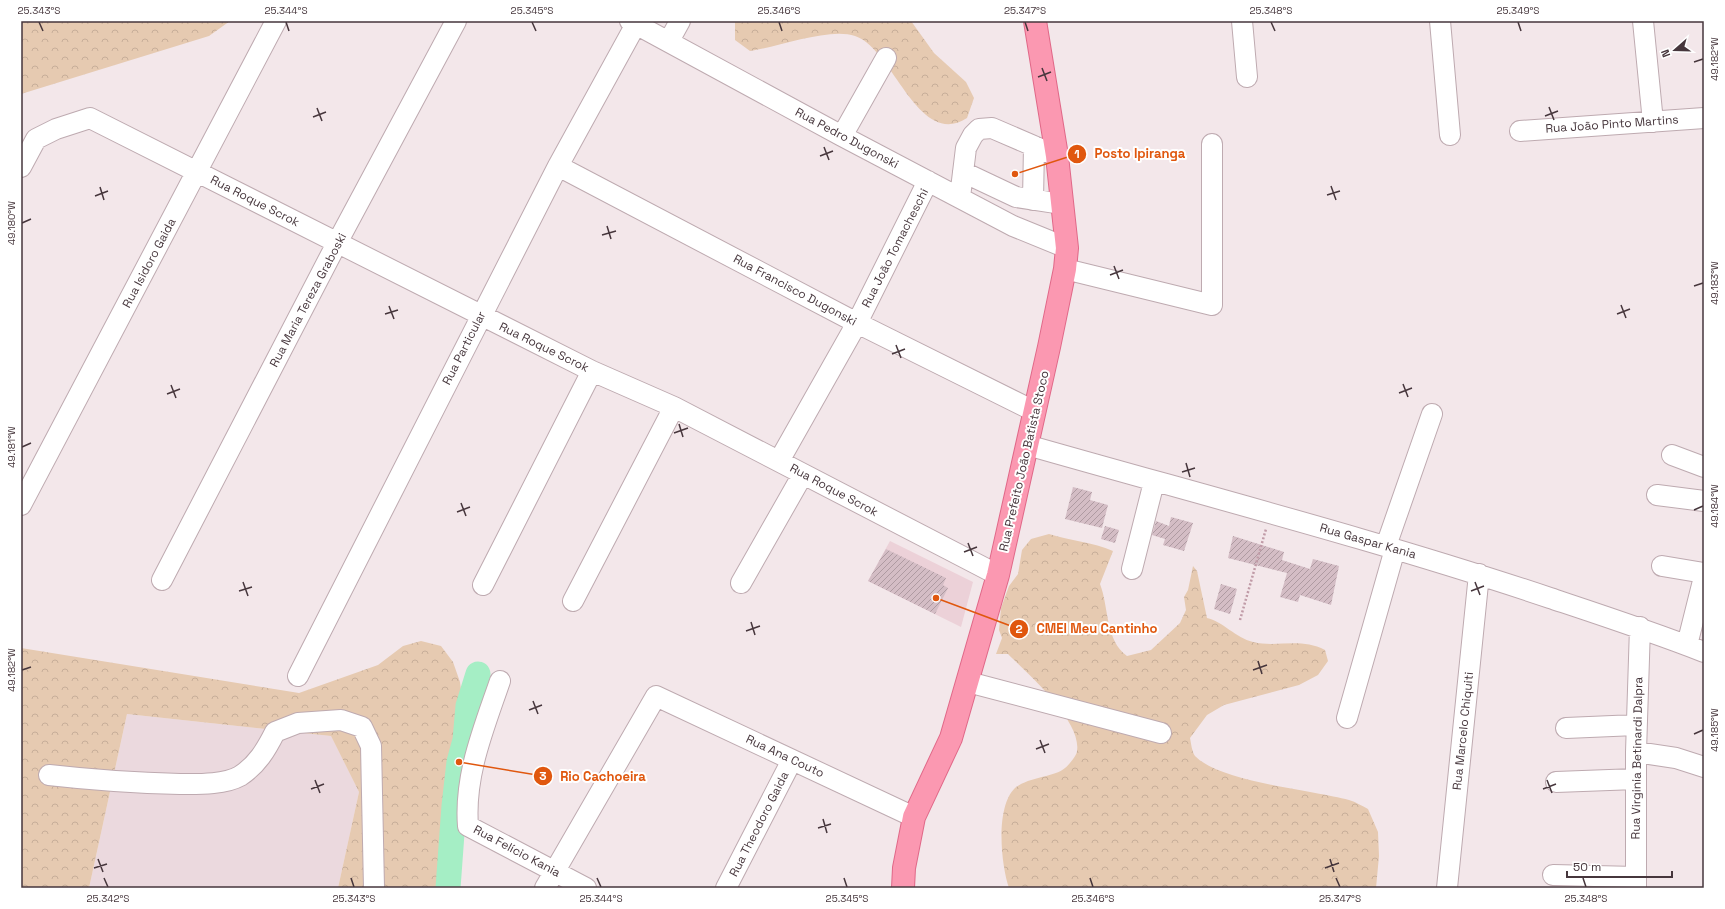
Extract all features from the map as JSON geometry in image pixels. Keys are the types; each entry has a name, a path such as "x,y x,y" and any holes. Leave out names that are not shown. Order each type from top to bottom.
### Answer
{"main road":[{"name":"Rua Prefeito João Batista Stoco","path":"903,888 904,868 914,817 951,738 998,575 1066,259 1057,156 1035,21"}],"street":[{"name":"Rua Isidoro Gaida","path":"21,505 276,21"},
{"name":"Rua Maria Tereza Graboski","path":"162,580 337,243 456,21"},
{"path":"669,41 680,21"},
{"path":"1242,21 1247,77"},
{"path":"1440,21 1450,135"},
{"path":"1643,21 1653,122"},
{"name":"Rua Pedro Dugonski","path":"633,23 669,41 842,136 960,197 1013,226 1066,259 1212,305 1212,144"},
{"name":"Rua Particular","path":"298,676 480,316 633,23"},
{"path":"842,136 886,58"},
{"name":"Rua Roque Scrok","path":"21,167 36,139 56,129 90,118 480,316 592,371 674,407 998,575"},
{"name":"Rua João Pinto Martins","path":"1520,131 1704,118"},
{"path":"960,197 966,148 973,135 979,129 992,128 1057,156"},
{"path":"1013,226 1024,198 1034,146"},
{"name":"Rua Francisco Dugonski","path":"558,166 857,323 1034,411"},
{"path":"963,172 1024,198 1062,204"},
{"name":"Rua João Tomacheschi","path":"779,461 857,323 928,181"},
{"path":"483,585 592,371"},
{"path":"573,601 674,407"},
{"path":"1347,718 1391,547 1432,414"},
{"name":"Rua Gaspar Kania","path":"1027,445 1154,482 1391,547 1479,574 1640,627 1696,648"},
{"path":"1672,455 1704,467"},
{"path":"741,583 803,474"},
{"path":"1132,569 1154,482"},
{"path":"1657,495 1704,501"},
{"path":"1662,566 1704,572"},
{"name":"Rua Marcelo Chiquiti","path":"1447,888 1479,574"},
{"path":"1696,648 1704,577"},
{"name":"Rua Virginia Betinardi Dalpra","path":"1636,882 1636,725 1640,627"},
{"name":"Rua Felício Kania","path":"500,681 473,758 466,808 468,826 549,879 586,888"},
{"path":"968,682 1161,733"},
{"name":"Rua Ana Couto","path":"549,879 656,696 914,817"},
{"path":"49,775 129,783 210,784 238,777 257,763 267,749 275,732 298,723 341,720 362,727 371,746 374,888"},
{"path":"1566,728 1636,725"},
{"path":"1636,752 1676,758 1704,767"},
{"name":"Rua Theodoro Gaida","path":"726,888 792,760"},
{"path":"1556,782 1636,779"},
{"path":"1553,875 1636,882"}],"path":[{"path":"1240,620 1270,513"}],"shaded area":[{"path":"890,541 973,582 961,627 868,581"},
{"path":"127,714 331,736 359,792 338,888 89,888"}],"green space":[{"path":"21,21 230,21 209,36 21,94"},
{"path":"735,21 911,21 934,53 966,82 974,98 967,118 950,124 934,120 920,109 907,94 882,58 869,44 855,36 832,34 818,36 750,51 735,40"},
{"path":"1049,534 1113,551 1100,584 1111,632 1120,649 1127,656 1151,650 1180,623 1186,610 1184,597 1188,590 1193,566 1197,571 1207,618 1218,622 1241,637 1253,642 1262,644 1307,644 1325,650 1328,661 1318,675 1299,685 1224,705 1207,715 1190,738 1193,752 1195,756 1207,765 1245,779 1333,796 1349,800 1368,809 1378,832 1379,856 1376,888 1009,888 1002,851 1002,822 1004,808 1009,797 1015,788 1020,784 1061,771 1069,765 1077,751 1076,739 1071,726 1052,698 1008,654 996,654 1002,638 999,630 1001,608 1009,586 1018,574 1022,550 1031,539"},
{"path":"421,641 441,646 453,662 460,682 462,698 442,888 338,888 359,792 331,736 127,714 89,888 21,888 21,648 299,693 378,665 403,646"}],"building":[{"path":"1073,487 1092,492 1090,500 1108,505 1102,528 1065,519"},
{"path":"1171,517 1193,523 1184,551 1163,545 1165,539 1152,535 1156,521 1169,526"},
{"path":"1105,526 1119,530 1115,543 1101,539"},
{"path":"1233,536 1284,552 1282,560 1310,569 1313,559 1339,566 1331,605 1300,595 1298,602 1280,597 1287,573 1228,558"},
{"path":"886,549 946,578 943,585 948,588 935,614 868,581"},
{"path":"1221,584 1237,589 1230,614 1214,609"}],"waterway":[{"path":"448,888 459,762 465,740 468,706 478,674"}],"place":[{"name":"Posto Ipiranga","path":"1015,174"},
{"name":"CMEI Meu Cantinho","path":"936,598"},
{"name":"Rio Cachoeira","path":"459,762"}]}
